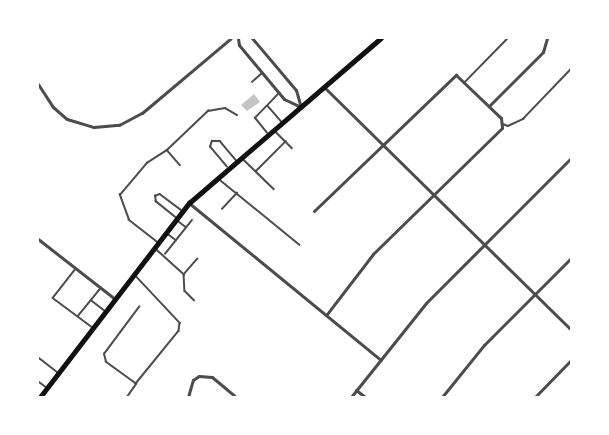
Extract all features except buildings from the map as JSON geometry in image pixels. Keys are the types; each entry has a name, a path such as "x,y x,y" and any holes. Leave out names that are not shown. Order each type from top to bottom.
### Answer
{"main road":[{"path":"40,397 189,203 381,38"}],"street":[{"path":"38,84 53,107 67,119 94,127 118,125 142,113 231,38"},
{"path":"238,38 239,45 284,99 301,107"},
{"path":"252,38 296,90 301,107"},
{"path":"490,105 543,52 547,38"},
{"path":"314,211 453,77 460,76 490,105 501,118 503,124 373,254 326,314"},
{"path":"324,87 571,330"},
{"path":"351,397 426,303 571,158"},
{"path":"189,203 381,360"},
{"path":"38,239 115,299"},
{"path":"442,397 484,345 571,258"},
{"path":"535,397 571,360"},
{"path":"188,397 192,380 199,376 212,377 236,397"},
{"path":"356,390 365,397"}],"lane":[{"path":"465,82 508,38"},
{"path":"503,124 508,126 523,119 571,69"},
{"path":"252,82 262,73"},
{"path":"268,134 254,118 268,106 279,92"},
{"path":"268,106 282,122"},
{"path":"194,300 185,291 184,274 129,220 120,195 146,163 167,150 208,111 221,107 237,115"},
{"path":"274,130 292,148"},
{"path":"228,168 211,149 212,141 220,141 239,159 256,171 274,189"},
{"path":"256,171 286,141"},
{"path":"167,150 180,166"},
{"path":"218,177 300,245"},
{"path":"222,209 237,193"},
{"path":"182,211 160,194 155,196 156,202 186,227"},
{"path":"165,254 192,220"},
{"path":"166,232 176,240"},
{"path":"184,274 196,259"},
{"path":"76,268 53,298 93,328"},
{"path":"127,397 179,330 180,323 134,274"},
{"path":"78,316 101,288"},
{"path":"91,300 105,311"},
{"path":"136,384 106,362 104,354 139,307"},
{"path":"38,357 58,373"},
{"path":"38,380 47,388"}]}
